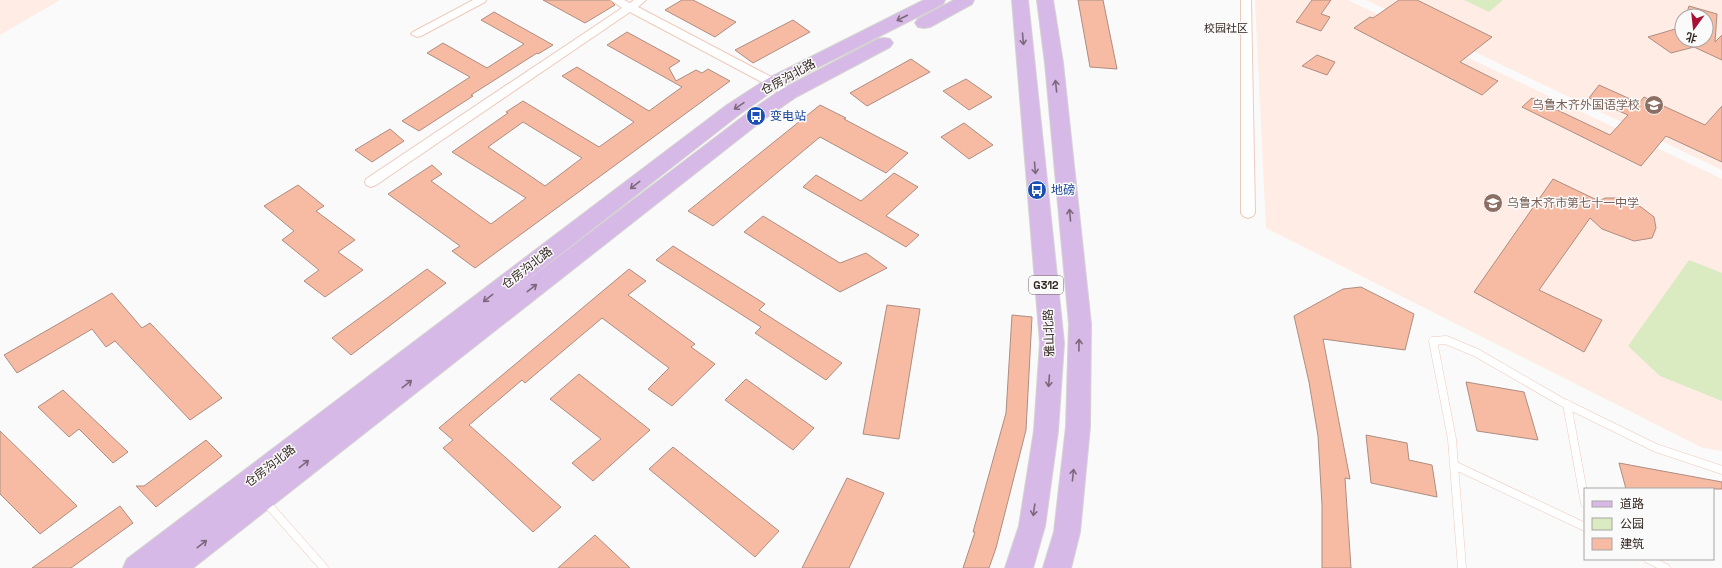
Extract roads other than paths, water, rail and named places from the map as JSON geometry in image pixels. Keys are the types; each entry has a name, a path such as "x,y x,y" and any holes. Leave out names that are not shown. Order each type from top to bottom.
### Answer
{"main road":[{"name":"仓房沟北路","path":"171,568 756,116 781,88 937,0"},
{"name":"仓房沟北路","path":"137,568 727,114 966,0"},
{"name":"雅山北路","path":"1019,568 1032,526 1046,432 1052,343 1020,0"},
{"name":"G312","path":"1045,0 1054,63 1080,324 1077,434 1067,532 1057,568"}],"street":[{"path":"417,34 481,0"},
{"path":"616,0 781,88"},
{"path":"371,182 641,0"},
{"path":"1246,0 1248,213"}],"lane":[{"path":"1462,568 1452,439 1433,341 1446,340 1477,353 1567,404 1656,448 1722,470"},
{"path":"1567,404 1584,498"},
{"path":"1454,465 1584,527"},
{"path":"261,497 324,568"},
{"path":"1650,560 1666,568"}],"place":[{"name":"乌鲁木齐外国语学校","path":"1654,105"},
{"name":"变电站","path":"756,116"},
{"name":"地磅","path":"1037,190"},
{"name":"乌鲁木齐市第七十一中学","path":"1493,203"}],"district":[{"name":"校园社区","path":"1226,28"}]}
